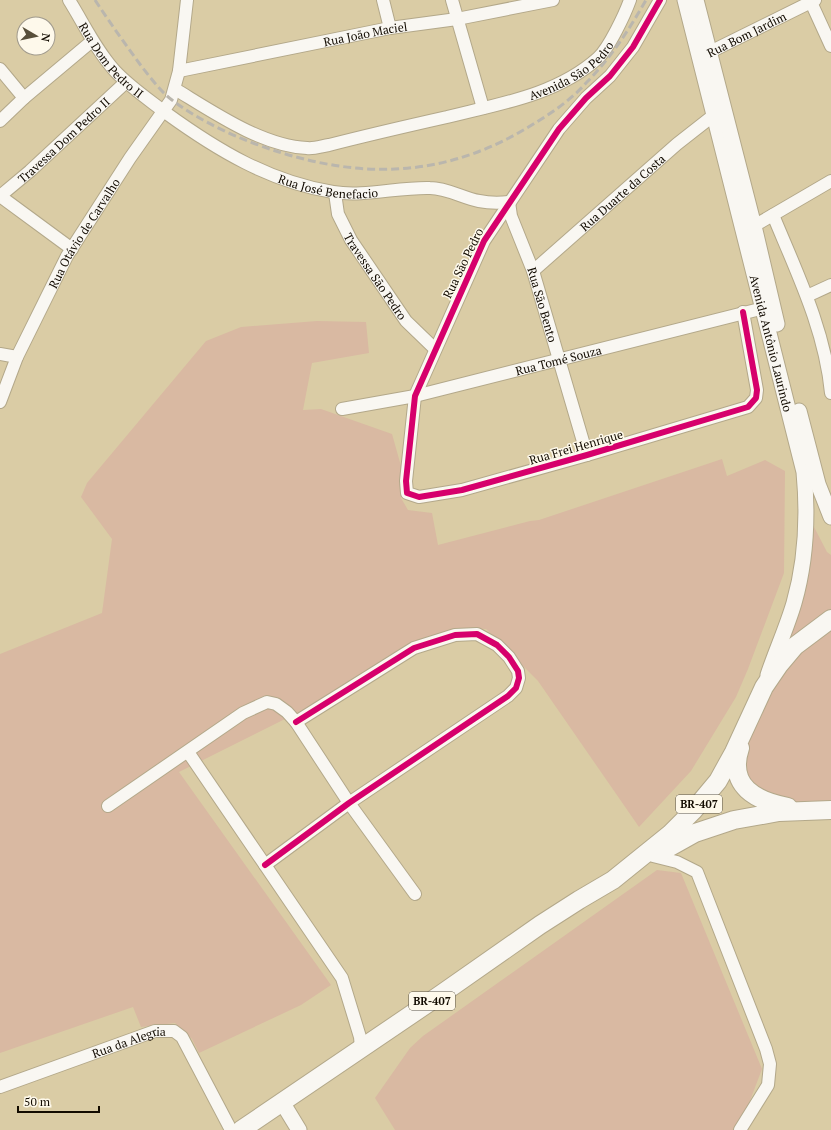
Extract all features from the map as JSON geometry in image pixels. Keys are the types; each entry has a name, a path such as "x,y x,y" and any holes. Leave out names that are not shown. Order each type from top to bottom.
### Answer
{"highway":[{"name":"BR-407","path":"623,873 670,834 718,781 734,752 764,687 779,665 795,646 831,619"},
{"name":"BR-407","path":"750,717 738,753 737,767 739,778 746,790 757,798 769,803 810,811"},
{"name":"BR-407","path":"241,1130 540,925 653,856 696,833 734,820 779,812 831,810"}],"main road":[{"name":"Avenida Antônio Laurindo","path":"687,0 705,54 768,307 818,484 831,517"},
{"name":"Avenida Antônio Laurindo","path":"705,54 714,115 748,229"},
{"name":"Avenida Antônio Laurindo","path":"764,687 794,602 800,572 807,504 804,472 768,307"},
{"path":"282,1102 299,1130"}],"street":[{"name":"Rua Dom Pedro II","path":"69,0 92,41 114,70 126,82 165,111"},
{"name":"Rua Otávio de Carvalho","path":"0,402 17,357 53,282 72,248 130,158 165,111 175,89 179,71 187,0"},
{"path":"383,0 390,28"},
{"path":"175,89 218,116 251,132 283,144 309,148 483,108 452,0"},
{"name":"Rua João Maciel","path":"179,71 390,28 457,19 553,0"},
{"name":"Avenida São Pedro","path":"483,108 534,94 565,82 600,58 622,21 630,0"},
{"name":"Rua São Pedro","path":"415,396 484,241 509,202 560,129 586,98 610,76 628,52 660,0"},
{"path":"812,1 831,46"},
{"name":"Rua Bom Jardim","path":"705,54 812,1"},
{"path":"0,121 24,98 92,41"},
{"path":"0,69 24,98"},
{"name":"Travessa Dom Pedro II","path":"0,196 30,171 126,82"},
{"name":"Rua José Benefacio","path":"165,111 201,138 249,166 284,179 335,193 364,193 430,188 443,190 479,201 494,203 509,202"},
{"name":"Rua Duarte da Costa","path":"533,271 677,144 714,115"},
{"path":"748,229 831,181"},
{"name":"Travessa São Pedro","path":"335,193 338,214 351,240 406,321 435,349"},
{"path":"0,196 72,248"},
{"name":"Rua São Bento","path":"509,202 511,216 518,238 533,271 587,455"},
{"path":"773,215 807,296 816,322 831,393"},
{"path":"807,296 831,285"},
{"name":"Rua Tomé Souza","path":"342,409 415,396 743,312 768,307"},
{"name":"Rua Frei Henrique","path":"415,396 406,490 409,495 426,496 462,490 587,455 748,407 756,398 757,390 743,312"},
{"path":"0,354 17,357"},
{"path":"265,865 349,803 512,693 518,684 518,671 515,664 497,645 488,639 477,634 455,635 414,648 296,722"},
{"path":"108,806 188,752 243,712 267,702 282,707 296,722 349,803 415,894"},
{"path":"188,752 342,978 360,1037 361,1048"},
{"path":"653,856 677,862 697,872 766,1049 770,1064 768,1085 740,1130"},
{"name":"Rua da Alegria","path":"0,1087 129,1039 154,1031 170,1030 174,1031 182,1038 231,1130"}],"shaded area":[{"path":"317,321 366,322 369,353 312,363 303,410 321,409 392,434 401,466 401,498 408,510 432,513 438,545 539,520 722,459 727,476 765,460 785,471 784,573 736,697 691,771 639,827 538,681 486,629 459,628 409,643 303,710 179,772 331,985 301,1005 199,1053 192,1039 175,1023 141,1027 133,1007 0,1053 0,654 102,613 112,539 81,497 87,483 206,341 241,327"},
{"path":"809,525 813,525 827,552 831,555 831,610 783,645"},
{"path":"831,628 831,805 791,803 755,791 742,764 749,735 777,679 804,647"},
{"path":"657,870 681,873 762,1069 748,1106 735,1130 395,1130 375,1098 410,1048 423,1036"}],"railway":[{"path":"95,0 112,26 156,84 172,100 196,116 238,137 279,152 313,161 346,167 379,169 411,168 442,163 473,154 504,140 542,119 581,89 595,74 619,44 646,0"}],"cycle path":[{"path":"660,0 633,47 610,76 586,98 559,129 484,241 415,396 406,481 407,493 419,497 462,490 587,455 748,407 756,398 757,390 743,312"},
{"path":"265,865 349,803 508,696 516,688 519,678 518,671 509,657 497,645 477,634 455,635 414,648 296,722"}]}
